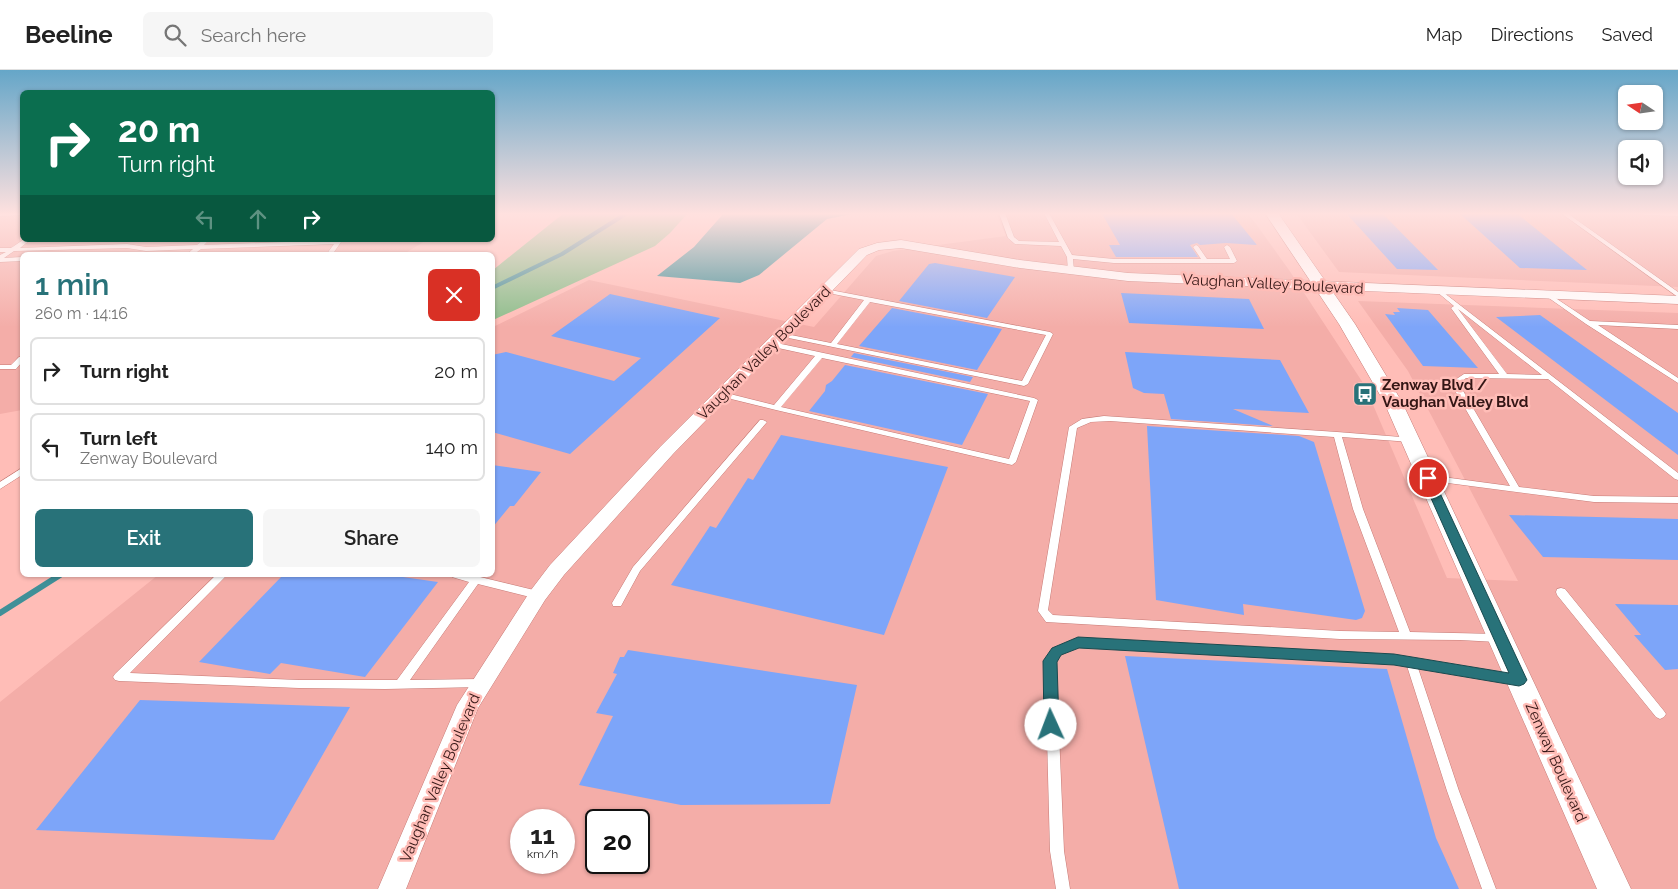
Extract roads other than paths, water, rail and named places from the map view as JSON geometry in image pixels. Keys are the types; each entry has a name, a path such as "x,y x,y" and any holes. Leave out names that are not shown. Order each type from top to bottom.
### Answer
{"street":[{"name":"Vaughan Valley Boulevard","path":"392,889 468,705 538,595 557,570 639,480 722,394 865,251"},
{"name":"Vaughan Valley Boulevard","path":"962,251 1071,264 1128,277 1442,293 1678,300"},
{"name":"Zenway Boulevard","path":"1298,251 1348,324 1393,402 1614,889"}],"lane":[{"path":"0,259 10,251"},
{"path":"1066,251 1071,264 1114,261 1234,261 1229,251"},
{"path":"1199,251 1205,261"},
{"path":"1618,251 1678,295"},
{"path":"0,259 20,259"},
{"path":"776,340 833,345 1024,384 1050,334 825,291"},
{"path":"1442,293 1504,376"},
{"path":"1442,293 1678,477"},
{"path":"1548,295 1678,381"},
{"path":"833,345 869,299"},
{"path":"1588,323 1678,327"},
{"path":"722,394 1012,462 1034,400 820,355 776,340"},
{"path":"776,408 820,355"},
{"path":"0,368 13,367 20,361"},
{"path":"1516,489 1458,389 1456,382 1464,376 1549,377"},
{"path":"1411,440 1124,419 1095,418 1080,422 1073,427 1043,611 1050,619 1340,635 1500,638"},
{"path":"617,603 636,569 763,422"},
{"path":"1337,434 1358,509 1406,635"},
{"path":"0,486 20,472"},
{"path":"1428,478 1594,499 1678,500"},
{"path":"220,577 119,677 299,684 482,682"},
{"path":"466,577 538,595"},
{"path":"401,684 476,579"},
{"path":"1561,592 1660,714"},
{"path":"1063,889 1057,851 1050,707 1050,661 1056,652 1078,642 1411,662 1519,680"},
{"path":"1411,662 1489,889"}],"water":[{"path":"689,251 788,251 759,275 740,283 657,276"}],"waterway":[{"path":"495,287 566,251"},
{"path":"0,613 57,577"}],"place":[{"name":"Zenway Blvd / Vaughan Valley Blvd","path":"1365,394"}]}
